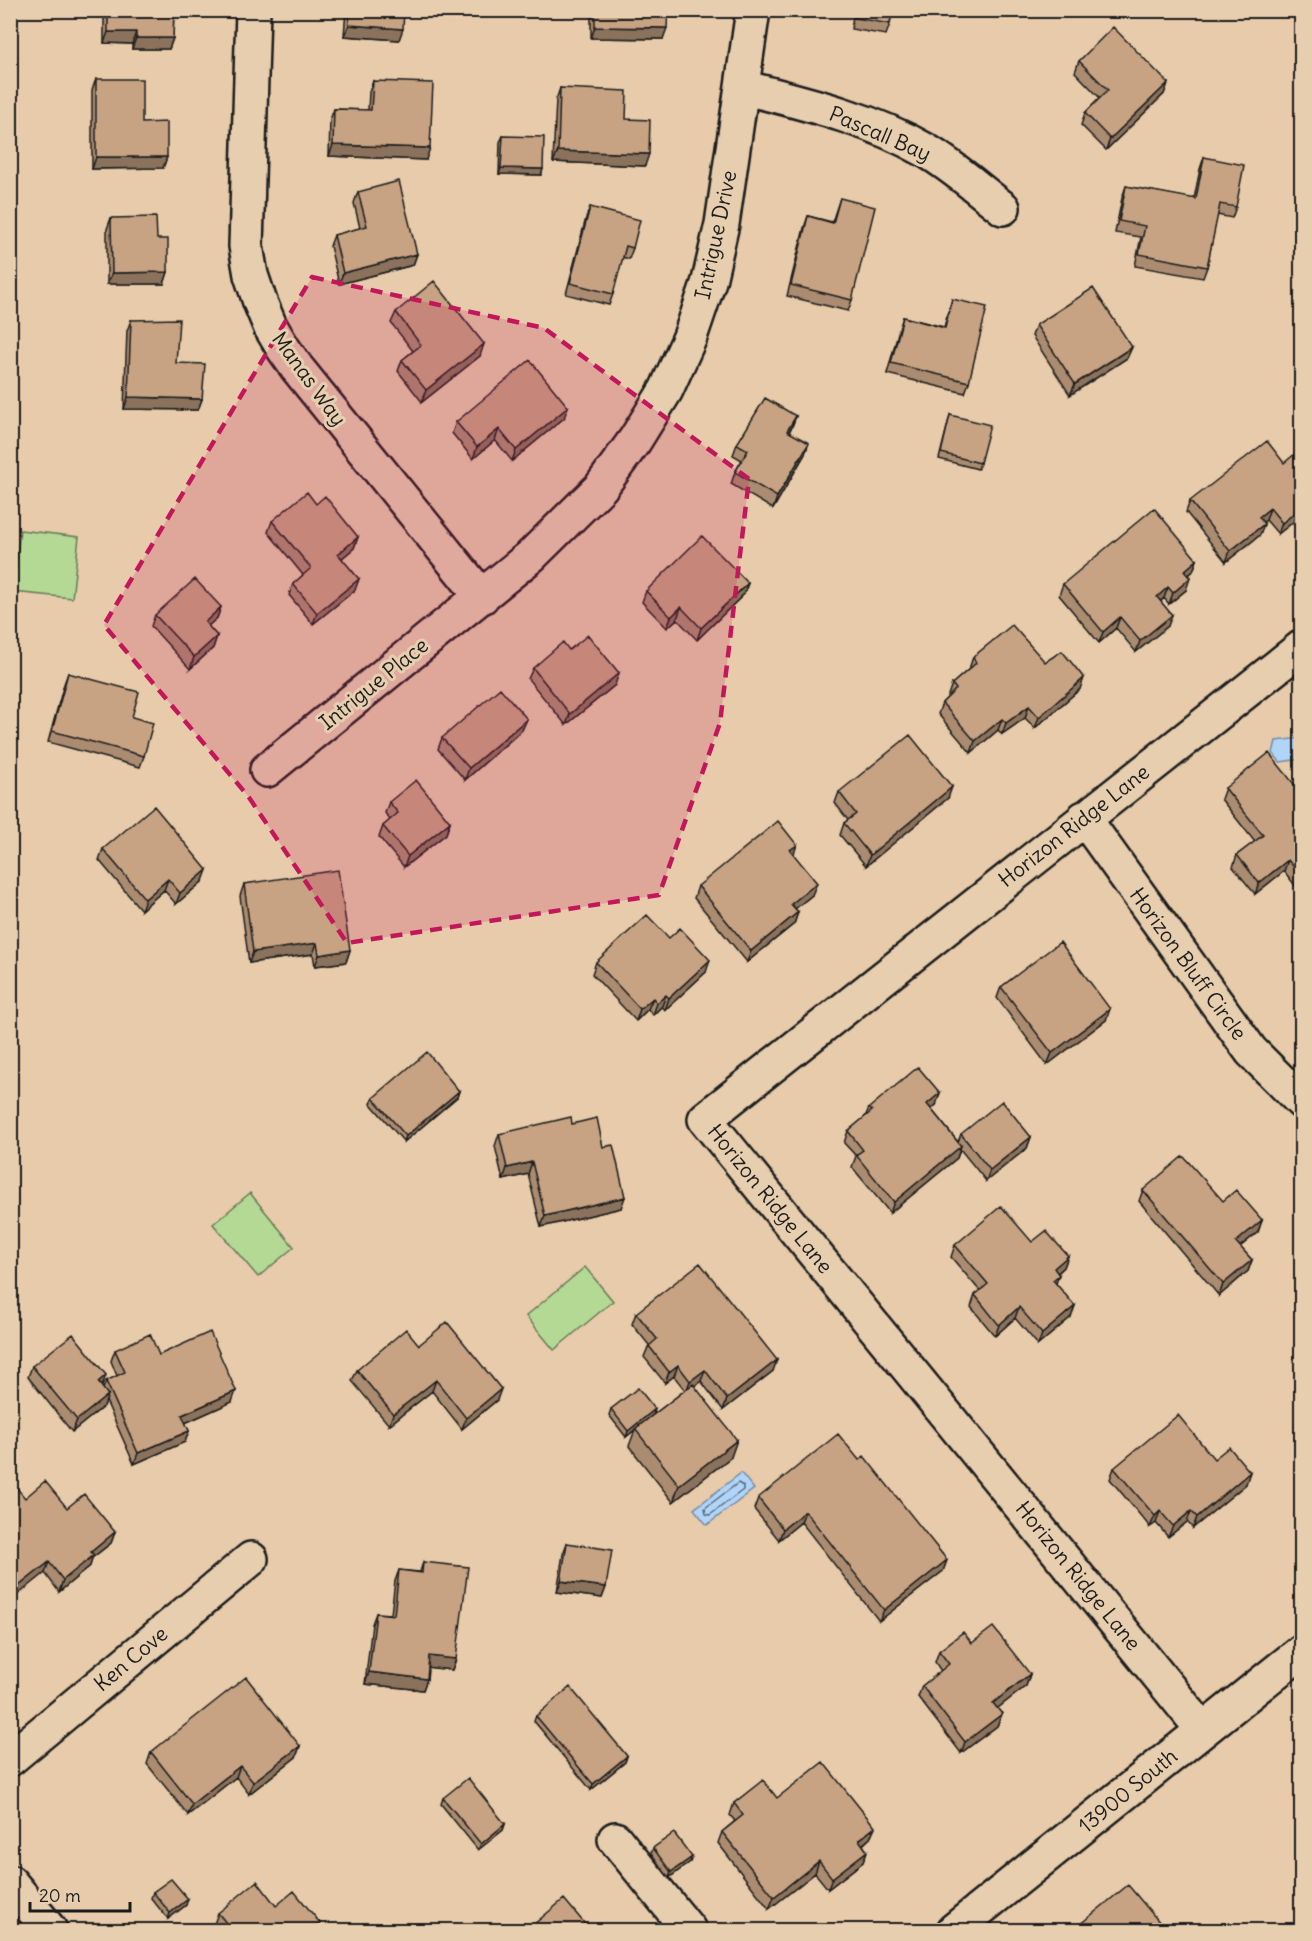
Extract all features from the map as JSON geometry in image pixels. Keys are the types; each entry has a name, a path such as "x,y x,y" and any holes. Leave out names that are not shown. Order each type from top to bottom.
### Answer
{"street":[{"name":"Manas Way","path":"253,10 246,246 251,275 260,302 270,326 297,368 482,597"},
{"name":"Intrigue Drive","path":"482,597 531,556 602,487 666,390 690,337 710,281 722,224 753,10"},
{"name":"Pascall Bay","path":"742,87 843,115 897,137 936,157 1003,208"},
{"name":"Intrigue Place","path":"267,770 482,597"},
{"name":"Horizon Ridge Lane","path":"1203,1730 705,1119 1302,647"},
{"name":"Horizon Bluff Circle","path":"1084,818 1251,1051 1302,1102"},
{"name":"Ken Cove","path":"10,1759 251,1559"},
{"name":"13900 South","path":"954,1930 1302,1651"},
{"path":"615,1839 689,1930"},
{"path":"10,1882 50,1930"}],"highlighted area":[{"path":"312,277 544,328 749,479 720,723 659,895 347,943 248,796 104,625"}],"green space":[{"path":"20,530 79,537 72,598 13,592"},
{"path":"250,1193 294,1247 258,1277 213,1224"},
{"path":"585,1267 613,1301 554,1350 526,1316"}],"water":[{"path":"1301,738 1301,759 1280,762 1273,753 1276,741"},
{"path":"741,1473 754,1489 707,1525 694,1509"}],"building":[{"path":"108,10 174,10 173,38 136,38 136,32 108,32"},
{"path":"350,10 404,10 403,29 349,25"},
{"path":"595,10 668,10 667,28 595,27"},
{"path":"857,10 892,10 890,24 855,18"},
{"path":"1113,27 1168,83 1110,139 1085,113 1108,90 1079,61"},
{"path":"96,79 142,79 142,123 167,122 167,157 96,157"},
{"path":"373,81 433,83 430,148 333,145 334,109 371,110"},
{"path":"560,88 627,91 626,119 650,120 649,154 558,151"},
{"path":"503,136 544,137 543,169 501,168"},
{"path":"1204,157 1244,165 1236,207 1220,204 1207,267 1139,254 1145,226 1119,221 1126,186 1196,199"},
{"path":"399,181 417,254 343,273 334,235 367,226 358,192"},
{"path":"840,198 875,207 852,300 791,285 808,216 833,223"},
{"path":"590,207 640,220 633,248 626,246 613,294 570,283"},
{"path":"156,217 157,239 168,239 168,272 112,273 111,218"},
{"path":"434,281 484,344 426,390 402,360 421,345 396,312"},
{"path":"1093,288 1132,347 1075,384 1036,325"},
{"path":"952,299 987,307 969,382 891,363 903,317 945,328"},
{"path":"179,319 176,363 205,364 202,399 128,397 131,320"},
{"path":"530,360 568,407 516,450 499,429 477,447 456,422"},
{"path":"765,398 796,416 787,431 809,443 777,497 735,472 748,450 737,444"},
{"path":"950,415 990,425 980,463 941,453"},
{"path":"1267,441 1284,463 1296,453 1302,459 1302,507 1282,523 1270,508 1259,517 1264,524 1230,551 1190,501"},
{"path":"307,492 316,504 325,496 358,537 338,554 359,579 317,613 293,584 311,568 272,521"},
{"path":"1154,508 1197,560 1184,571 1190,578 1173,593 1168,587 1157,597 1172,615 1140,641 1120,617 1103,632 1063,584"},
{"path":"702,536 748,583 701,628 681,607 671,617 646,591"},
{"path":"195,579 221,607 205,622 217,636 194,657 155,615"},
{"path":"1012,625 1045,662 1062,651 1084,678 1039,717 1029,706 1006,723 1002,719 975,741 942,703 956,689 952,684 976,663 973,657"},
{"path":"588,635 619,673 570,714 533,668 563,642 569,650"},
{"path":"68,673 139,692 132,717 153,723 144,756 52,731"},
{"path":"500,688 527,719 469,768 442,738"},
{"path":"910,735 952,787 870,855 844,823 856,814 839,792"},
{"path":"1269,753 1302,794 1302,877 1288,860 1259,883 1237,855 1263,835 1225,788"},
{"path":"416,780 450,822 408,856 383,826 398,813 389,802"},
{"path":"154,806 207,870 180,893 168,879 145,899 103,849"},
{"path":"778,821 797,845 790,850 817,883 791,904 798,912 751,951 698,886"},
{"path":"338,870 350,950 319,955 317,943 253,952 244,884"},
{"path":"647,915 669,938 680,928 710,960 669,998 666,995 657,1003 653,998 640,1009 596,962"},
{"path":"1060,942 1110,1009 1052,1053 1001,987"},
{"path":"427,1052 459,1091 406,1136 373,1098"},
{"path":"918,1067 940,1093 927,1104 961,1146 894,1202 856,1155 863,1150 848,1131 872,1111 869,1108"},
{"path":"1002,1101 1031,1137 990,1170 961,1134"},
{"path":"571,1117 572,1124 597,1118 603,1147 613,1145 625,1197 545,1216 532,1162 507,1168 499,1134"},
{"path":"1183,1156 1223,1201 1236,1190 1262,1220 1236,1242 1252,1260 1223,1284 1143,1190"},
{"path":"1001,1206 1032,1242 1046,1231 1068,1256 1054,1268 1059,1275 1053,1280 1075,1306 1042,1334 1019,1307 999,1325 975,1295 988,1284 955,1245"},
{"path":"700,1263 777,1360 727,1399 705,1370 690,1381 678,1365 669,1372 649,1346 657,1339 636,1313"},
{"path":"447,1322 501,1389 466,1418 436,1380 393,1414 357,1370 406,1329 419,1345"},
{"path":"210,1332 236,1391 182,1415 189,1431 138,1453 106,1381 125,1372 115,1350 150,1334 159,1355"},
{"path":"73,1334 106,1375 98,1382 108,1395 77,1420 32,1366"},
{"path":"693,1384 737,1440 679,1485 635,1429"},
{"path":"638,1388 655,1409 628,1431 611,1409"},
{"path":"1178,1415 1214,1459 1229,1447 1250,1472 1197,1517 1191,1511 1173,1526 1160,1511 1155,1516 1114,1468"},
{"path":"838,1434 859,1460 864,1456 947,1560 884,1610 805,1511 783,1529 758,1498"},
{"path":"10,1481 25,1498 45,1481 67,1508 84,1494 115,1532 91,1552 94,1555 63,1580 49,1562 10,1593"},
{"path":"567,1543 612,1550 606,1587 561,1581"},
{"path":"423,1562 468,1567 456,1659 429,1656 427,1679 369,1672 376,1613 394,1615 399,1570 422,1573"},
{"path":"993,1627 1030,1674 993,1703 1002,1714 965,1742 922,1686 949,1664 939,1651 963,1632 972,1643"},
{"path":"246,1677 300,1746 253,1782 240,1766 192,1804 151,1752"},
{"path":"570,1687 627,1756 593,1784 536,1716"},
{"path":"823,1762 875,1827 859,1840 867,1851 832,1878 819,1861 774,1897 722,1832 743,1815 734,1803 763,1780 777,1798"},
{"path":"468,1778 505,1824 481,1844 443,1798"},
{"path":"674,1833 692,1857 671,1872 653,1848"},
{"path":"171,1879 188,1899 170,1913 153,1892"},
{"path":"257,1881 276,1906 294,1891 320,1923 311,1930 232,1930 218,1913"},
{"path":"1128,1885 1166,1930 1073,1930"},
{"path":"564,1899 590,1930 538,1930 533,1925"}]}
